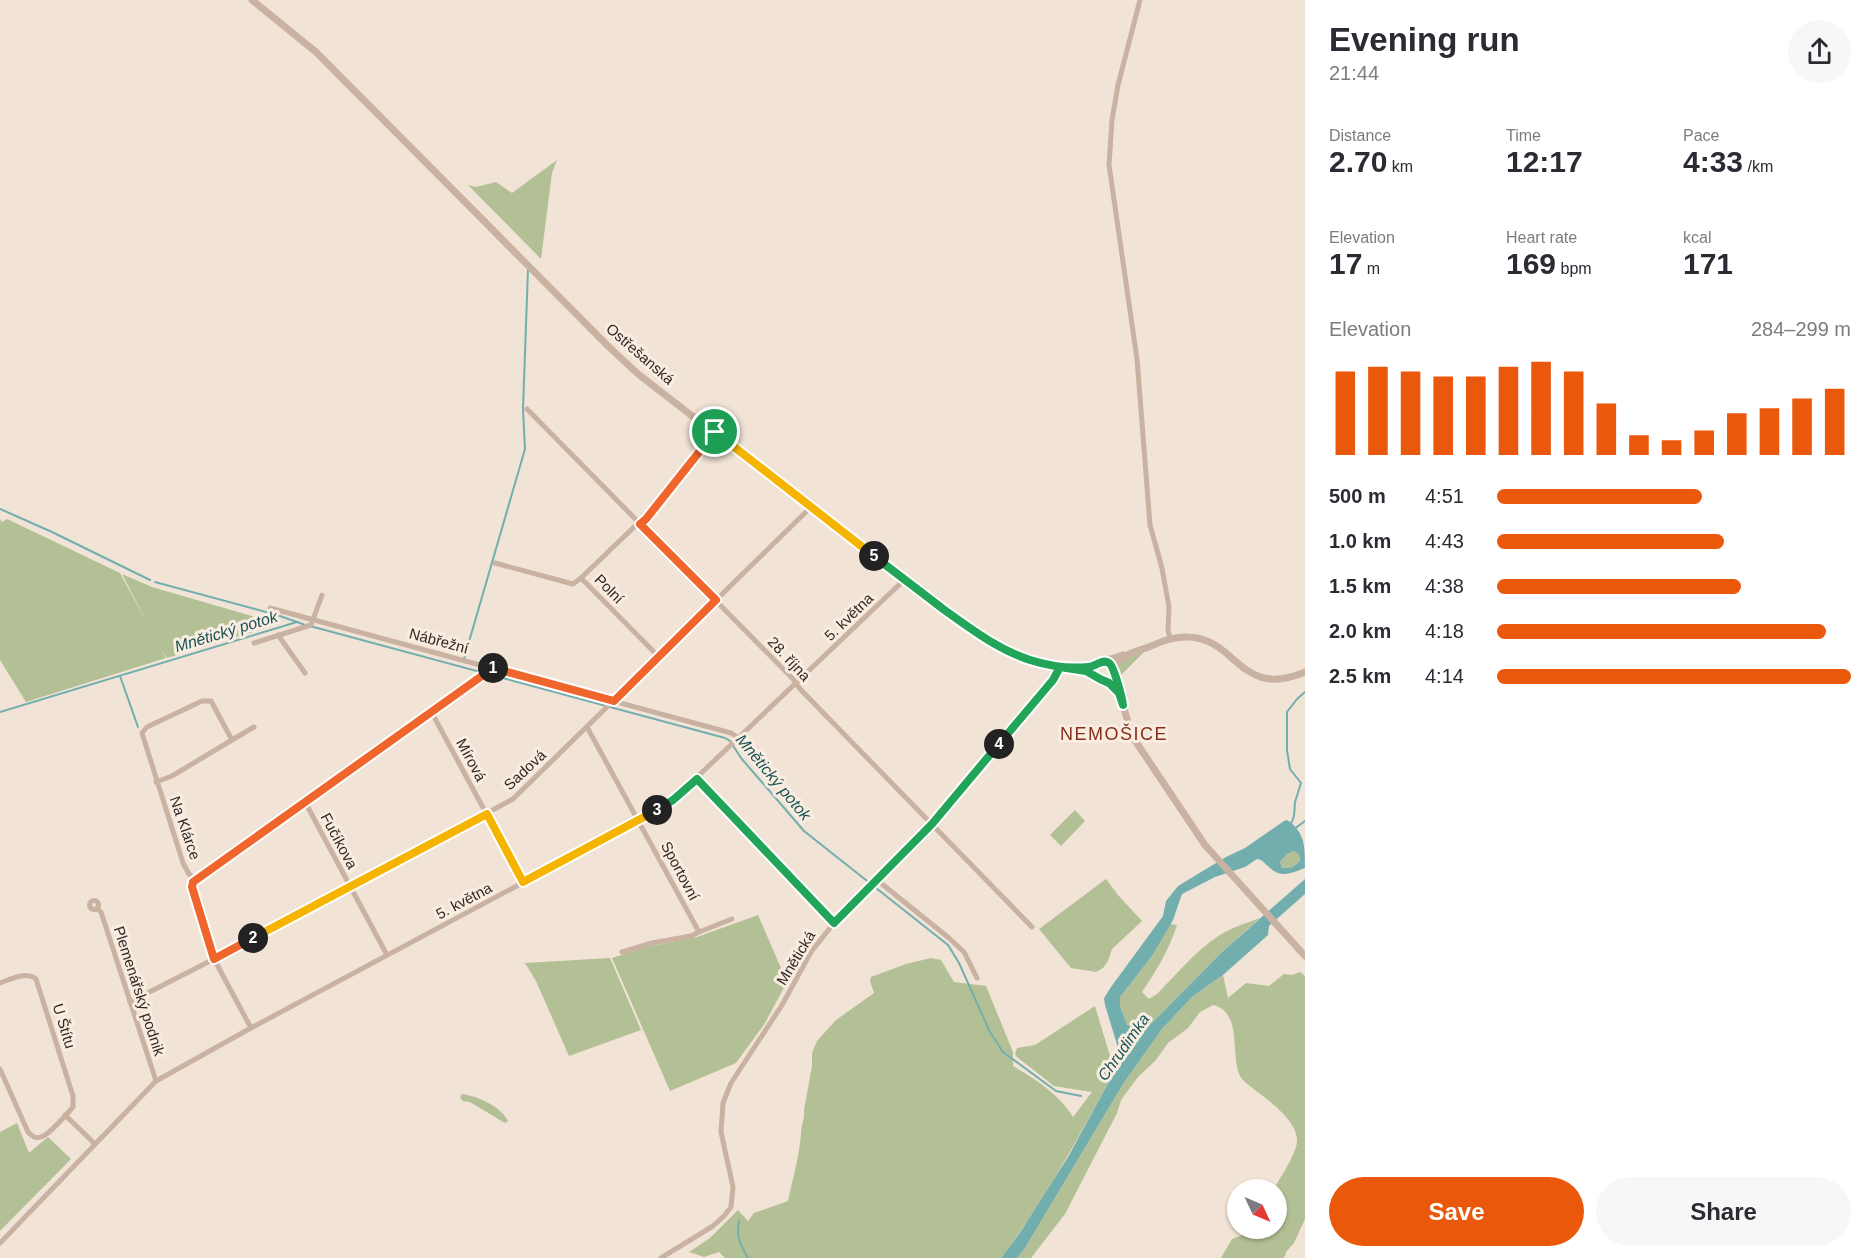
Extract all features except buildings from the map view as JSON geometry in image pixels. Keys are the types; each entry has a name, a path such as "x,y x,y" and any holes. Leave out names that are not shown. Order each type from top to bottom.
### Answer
{"street":[{"name":"Ostřešanská","path":"252,0 316,52 629,366 904,580 998,647 1030,660 1086,671 1100,679"},
{"path":"1140,0 1118,85 1112,120 1109,165 1137,359 1150,525 1162,567 1169,612 1170,639"},
{"name":"28. října","path":"527,409 716,600 1032,927"},
{"path":"581,578 633,527 646,519 715,432"},
{"name":"Sadová","path":"130,1002 513,799 812,507"},
{"name":"Polní","path":"495,563 573,584 581,578 659,657"},
{"name":"5. května","path":"0,1243 156,1081 664,806 697,779 904,580"},
{"path":"254,643 311,625 322,595"},
{"name":"Nábřežní","path":"270,608 464,660 489,671 731,733 738,739"},
{"path":"278,635 305,673"},
{"path":"1064,667 1090,667 1170,639 1189,636 1205,641 1244,669 1263,678 1284,679 1305,672"},
{"path":"1100,679 1111,677 1119,660 1134,652"},
{"path":"1101,662 1110,663 1114,670 1123,705"},
{"path":"1101,662 1094,670 1100,679 1112,685 1119,693 1132,736 1212,853 1305,956"},
{"name":"Mnětická","path":"661,1258 713,1226 730,1207 733,1187 720,1122 726,1091 782,1005 811,952 834,923 932,824 1064,667"},
{"path":"251,1028 214,959 192,883 489,671"},
{"name":"Na Klárce","path":"196,879 187,871 183,863 142,736 143,730 207,700 214,705 232,740"},
{"name":"Mírová","path":"432,713 523,882"},
{"name":"Na Klárce","path":"156,782 172,776 254,727"},
{"name":"Sportovní","path":"587,727 699,932"},
{"path":"697,779 834,923"},
{"name":"Fučíkova","path":"305,802 387,956"},
{"path":"877,880 964,952 977,978"},
{"name":"Plemenářský podnik","path":"96,898 90,903 90,907 101,912 156,1081"},
{"path":"622,952 652,943 691,936 732,919"},
{"name":"U Štítu","path":"0,982 26,975 31,975 36,979 73,1096 73,1107 65,1115"},
{"path":"0,1069 28,1132 33,1137 45,1135 65,1115 94,1143"}],"green space":[{"path":"557,160 552,173 541,259 468,185 476,187 496,182 512,193"},
{"path":"0,519 2,522 7,519 120,573 147,623 122,574 152,587 279,624 167,658 161,649 166,658 26,702 0,660"},
{"path":"1145,651 1117,679 1118,666 1124,659"},
{"path":"1075,810 1085,821 1061,846 1050,835"},
{"path":"1294,851 1299,855 1300,861 1291,868 1282,868 1280,862 1287,854"},
{"path":"1106,879 1142,921 1112,949 1103,968 1096,972 1071,968 1039,929"},
{"path":"758,915 787,982 765,1023 736,1063 670,1091 612,958 646,947 697,937"},
{"path":"1260,918 1221,953 1152,1023 1141,1031 1127,1026 1120,1006 1120,997 1152,956 1170,924 1177,925 1170,943 1142,992 1149,999 1157,994 1211,941 1229,930"},
{"path":"610,958 641,1030 569,1056 536,981 525,963"},
{"path":"931,958 941,960 954,982 986,986 1013,1052 1013,1066 1054,1095 1073,1117 1092,1092 1054,1086 1017,1057 1015,1054 1017,1048 1035,1045 1095,1006 1110,1056 1105,1068 1112,1076 1046,1192 1001,1258 725,1258 719,1252 704,1257 689,1252 710,1238 738,1210 748,1221 754,1213 788,1201 799,1151 812,1053 817,1041 836,1020 874,993 871,977 906,964"},
{"path":"1300,972 1305,976 1305,1219 1285,1256 1283,1258 1221,1258 1232,1239 1287,1239 1287,1179 1280,1179 1294,1153 1297,1138 1288,1119 1240,1077 1232,1025 1222,1009 1213,1005 1200,1012 1188,1028 1168,1043 1156,1060 1138,1077 1121,1100 1117,1113 1065,1214 1031,1258 1017,1258 1123,1084 1162,1029 1193,996 1223,975 1228,998 1246,983 1269,986 1284,974 1292,975"},
{"path":"462,1094 488,1103 500,1111 508,1121 505,1123 470,1102 463,1101 460,1098"},
{"path":"17,1123 29,1153 48,1137 71,1159 0,1231 0,1132"}],"water":[{"name":"Chrudimka","path":"1287,820 1301,835 1305,868 1282,874 1273,871 1257,859 1245,867 1215,877 1182,894 1173,920 1152,956 1120,997 1120,1006 1127,1025 1141,1031 1152,1023 1221,953 1305,879 1305,894 1269,926 1268,935 1223,975 1193,996 1162,1029 1123,1084 1025,1248 1017,1258 1001,1258 1068,1157 1112,1076 1119,1051 1104,998 1163,916 1166,901 1178,886 1245,848","holes":["1294,851 1299,855 1300,861 1291,868 1282,868 1280,862 1287,854"]}],"waterway":[{"path":"464,659 525,449 523,409 528,269"},
{"path":"0,509 150,580"},
{"path":"155,582 297,622"},
{"name":"Mnětický potok","path":"0,712 297,622 305,625"},
{"name":"Mnětický potok","path":"310,626 730,741 741,758 804,831 948,945 959,963 990,1032 1003,1052 1056,1091 1081,1096"},
{"path":"120,676 138,727"},
{"path":"1291,824 1301,783 1290,769 1287,750 1287,712 1305,692"},
{"path":"1294,829 1305,821"},
{"path":"739,1221 739,1241 748,1258"}],"district":[{"name":"NEMOŠICE","path":"1114,734"}],"route":[{"path":"715,432 904,580 991,643 1018,656 1053,666 1092,667 1102,661 1109,662 1120,688 1123,705 1119,693 1106,681 1086,671 1060,667 1058,672 1053,680 932,824 834,923 697,779 664,806 523,882 487,814 214,959 192,887 196,879 486,675 492,668 614,701 716,600 640,524 715,432"}]}
